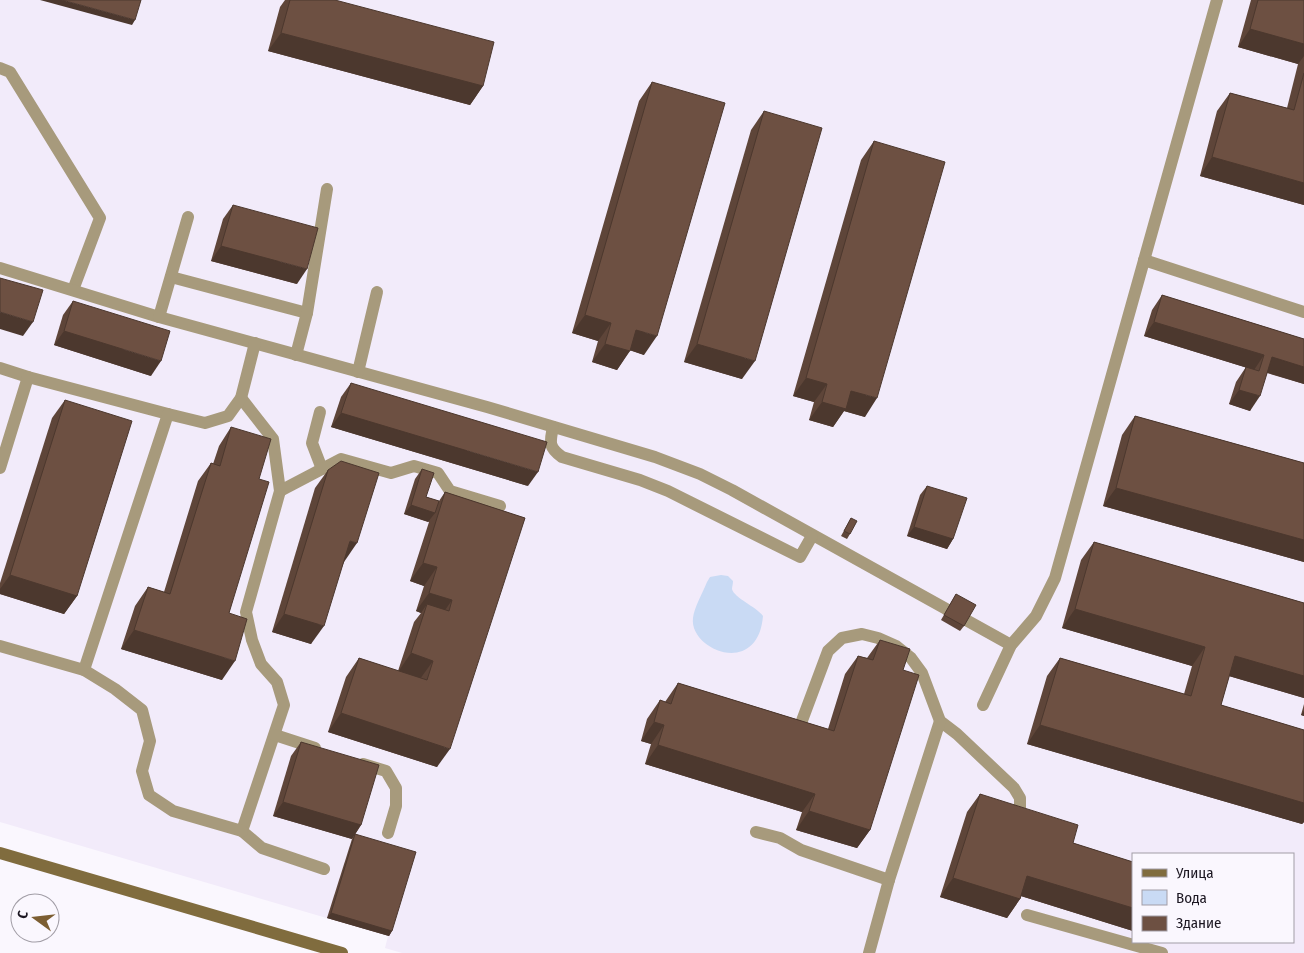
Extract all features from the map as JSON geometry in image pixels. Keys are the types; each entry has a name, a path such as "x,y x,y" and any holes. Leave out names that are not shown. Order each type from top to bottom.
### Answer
{"main road":[{"path":"0,853 342,953"}],"lane":[{"path":"983,704 1011,645 1036,616 1056,578 1217,0"},
{"path":"0,68 10,72 100,218 73,290"},
{"path":"296,355 307,313 327,189"},
{"path":"159,317 188,217"},
{"path":"1144,260 1304,312"},
{"path":"0,268 159,317 487,407 655,457 700,474 1011,645"},
{"path":"171,277 307,313"},
{"path":"358,372 377,292"},
{"path":"0,368 205,423 228,416 241,398 255,343"},
{"path":"0,468 28,377"},
{"path":"241,398 273,439 280,491 246,612 252,640 261,664 277,682 284,705 242,830"},
{"path":"320,412 312,443 322,469"},
{"path":"84,670 168,414"},
{"path":"553,427 550,441 552,450 562,457 640,480 668,491 800,557 812,536"},
{"path":"280,491 341,459 390,474 414,466 438,473 450,491 500,506"},
{"path":"797,734 828,652 842,638 862,634 878,638 896,646 911,658 922,673 940,721 957,734 1014,788 1020,798 1020,823"},
{"path":"0,646 84,670 116,689 142,710 150,741 142,771 149,795 173,811 242,830 262,848 324,869"},
{"path":"869,953 889,880 940,721"},
{"path":"275,735 330,753"},
{"path":"349,759 386,771 396,788 396,806 388,833"},
{"path":"756,832 780,838 801,850 889,880"},
{"path":"1027,915 1132,942"},
{"path":"1136,943 1159,949"}],"shaded area":[{"path":"0,0 1304,0 1304,953 402,953 385,948 388,936 0,822"}],"water":[{"path":"728,576 733,581 732,589 734,592 763,616 758,635 749,647 738,652 725,652 712,648 702,640 695,630 694,614 707,582 710,577"}],"building":[{"path":"62,0 141,0 135,20"},
{"path":"290,0 335,0 494,42 483,86 281,33"},
{"path":"1258,0 1304,0 1304,44 1250,29"},
{"path":"1304,73 1304,183 1212,157 1230,93 1294,110"},
{"path":"652,82 725,103 657,336 636,330 630,351 605,344 611,323 585,315"},
{"path":"764,111 822,128 755,361 697,344"},
{"path":"874,141 945,162 877,398 851,391 846,409 822,402 827,384 806,378"},
{"path":"233,205 318,228 307,269 221,246"},
{"path":"0,278 43,290 33,322 0,312"},
{"path":"1162,295 1304,339 1304,367 1272,357 1260,396 1239,390 1246,367 1259,371 1264,355 1154,322"},
{"path":"73,301 170,331 161,361 64,331"},
{"path":"351,383 547,442 538,472 341,413"},
{"path":"65,400 132,421 77,596 10,575"},
{"path":"1135,416 1304,463 1304,540 1116,488"},
{"path":"231,427 271,439 259,479 269,482 229,613 247,619 235,661 134,630 148,587 170,594 211,463 220,466"},
{"path":"341,461 379,473 357,543 350,541 324,626 284,614 328,470"},
{"path":"422,469 434,473 426,497 439,501 435,513 411,505"},
{"path":"927,486 967,498 953,539 914,527"},
{"path":"445,492 525,518 450,749 341,713 359,658 427,680 433,661 411,653 427,604 449,611 452,600 429,593 437,567 423,563"},
{"path":"851,518 857,521 850,534 844,531"},
{"path":"1094,542 1304,603 1304,676 1235,656 1221,705 1304,730 1304,803 1040,725 1060,658 1191,696 1205,647 1075,609"},
{"path":"956,594 976,605 964,626 944,615"},
{"path":"880,640 910,649 903,670 919,675 870,830 809,811 815,794 658,745 664,725 654,722 660,700 671,704 678,683 834,731 858,656 873,660"},
{"path":"301,742 379,765 361,825 283,802"},
{"path":"980,794 1078,825 1073,843 1132,862 1132,908 1027,876 1020,899 953,878"},
{"path":"355,834 416,852 392,931 331,913"}]}
